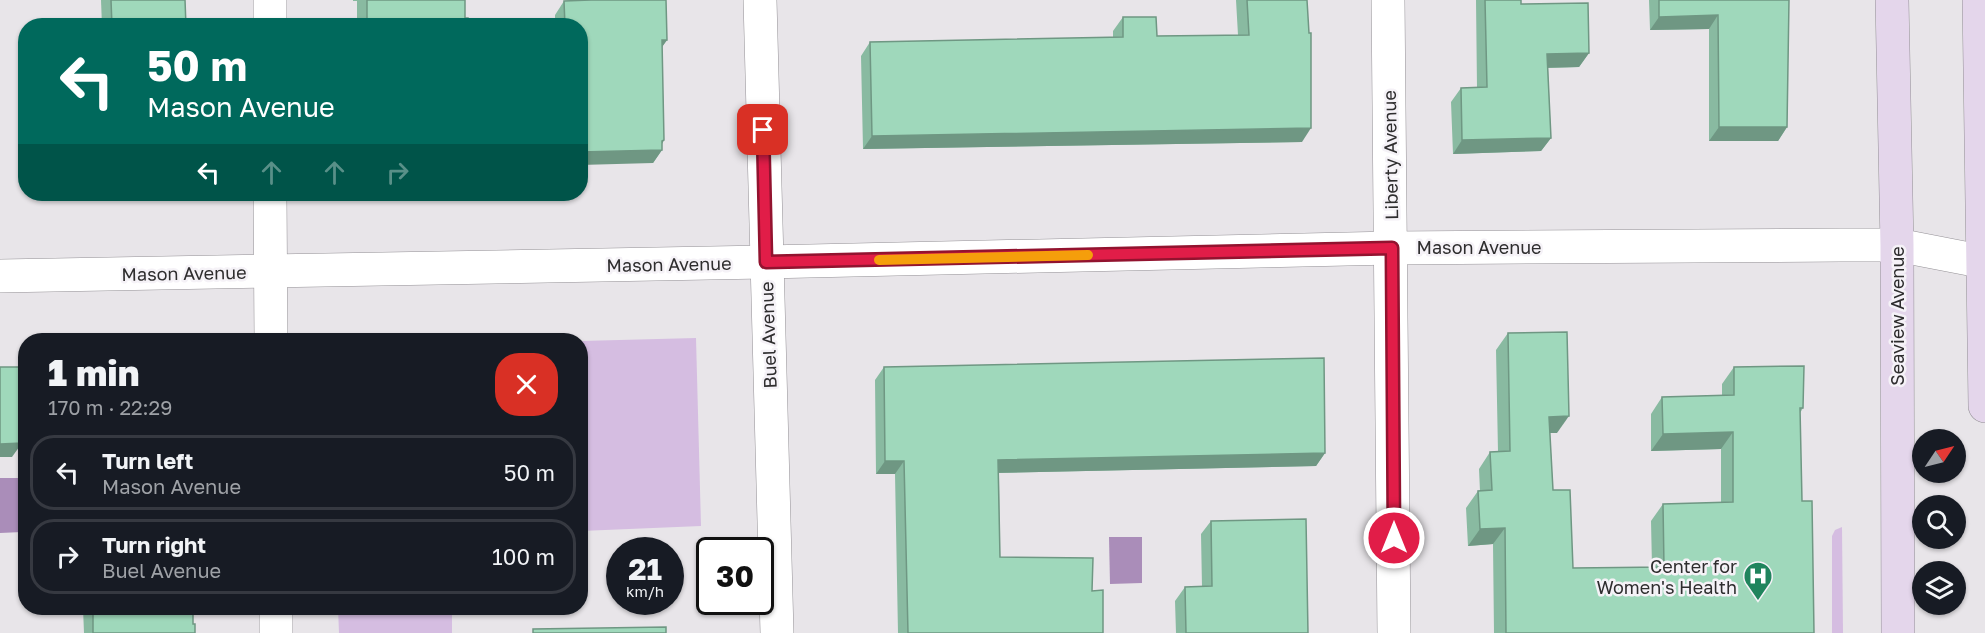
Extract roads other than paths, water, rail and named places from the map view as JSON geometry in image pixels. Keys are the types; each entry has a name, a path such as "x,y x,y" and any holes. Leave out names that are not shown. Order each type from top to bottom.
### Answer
{"street":[{"path":"270,0 270,18"},
{"name":"Buel Avenue","path":"760,0 777,633"},
{"name":"Liberty Avenue","path":"1388,0 1394,633"},
{"name":"Seaview Avenue","path":"1893,0 1897,244 1898,633"},
{"path":"1979,0 1985,406"},
{"path":"270,201 271,333"},
{"name":"Mason Avenue","path":"0,276 1392,248 1897,244 1984,262"},
{"path":"276,615 276,633"}],"place":[{"name":"Center for Women's Health","path":"1758,602"}]}
